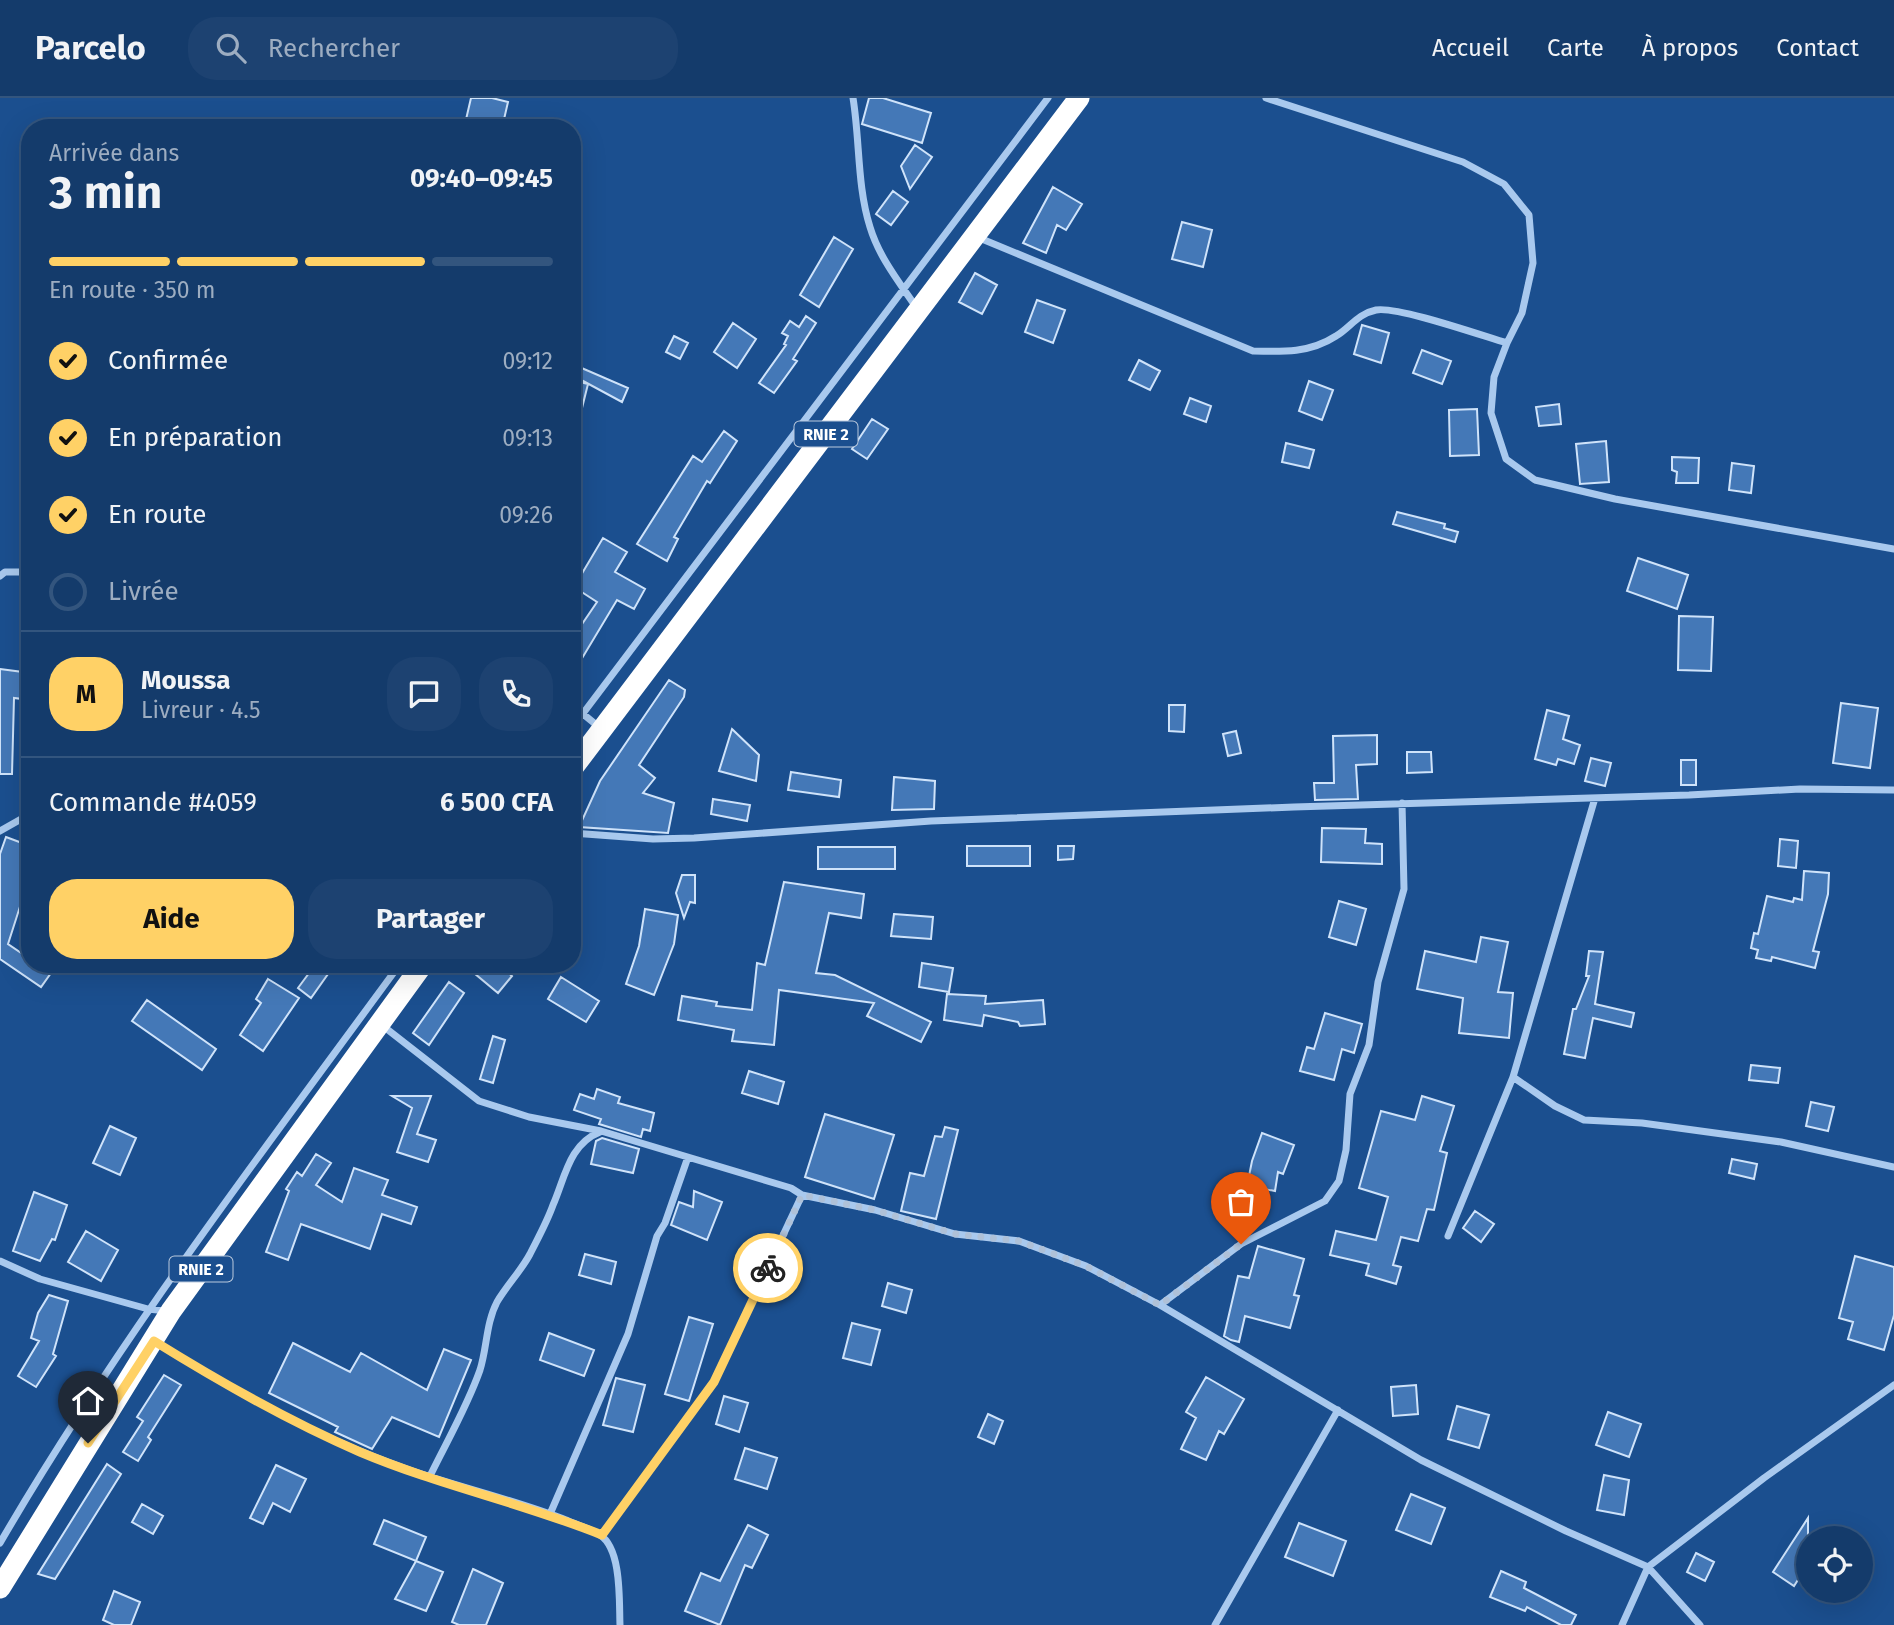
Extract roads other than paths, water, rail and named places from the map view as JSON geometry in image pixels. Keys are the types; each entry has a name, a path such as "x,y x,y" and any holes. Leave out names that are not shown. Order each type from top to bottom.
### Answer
{"highway":[{"name":"RNIE 2","path":"581,757 1079,98"},
{"name":"RNIE 2","path":"0,1588 171,1311 416,973"}],"street":[{"path":"853,98 862,184 870,228 884,260 919,312"},
{"path":"581,717 1048,98"},
{"path":"1266,98 1463,163 1504,184 1529,215 1533,263 1522,313 1507,342 1494,377 1491,412 1506,459 1535,480 1615,499 1894,549"},
{"path":"975,237 1253,351 1287,352 1311,349 1338,336 1358,316 1386,309 1507,342"},
{"path":"0,576 5,572 21,572"},
{"path":"583,714 602,729"},
{"path":"581,834 653,839 694,838 931,821 1800,789 1894,790"},
{"path":"1448,1236 1513,1077 1595,798"},
{"path":"1160,1305 1241,1244 1325,1201 1339,1181 1346,1150 1350,1094 1369,1045 1378,982 1404,889 1402,803"},
{"path":"0,831 21,819"},
{"path":"0,1543 88,1399 148,1309 393,973"},
{"path":"379,1022 479,1101 530,1116 601,1131 791,1188 802,1195 875,1210 955,1234 1019,1241 1086,1266 1160,1305 1421,1460 1566,1531 1648,1567 1700,1625"},
{"path":"1513,1077 1555,1106 1584,1120 1642,1123 1781,1142 1894,1167"},
{"path":"430,1476 481,1367 490,1321 497,1302 521,1270 539,1236 575,1151 588,1136 601,1131"},
{"path":"550,1514 628,1334 657,1236 669,1212 688,1157"},
{"path":"602,1535 714,1382 802,1195"},
{"path":"0,1261 40,1279 148,1309 171,1311"},
{"path":"154,1341 216,1380 313,1431 365,1454 550,1514 602,1535 613,1554 619,1577 620,1625"},
{"path":"1622,1625 1648,1567 1764,1478 1894,1385"},
{"path":"1215,1625 1338,1410"}]}
